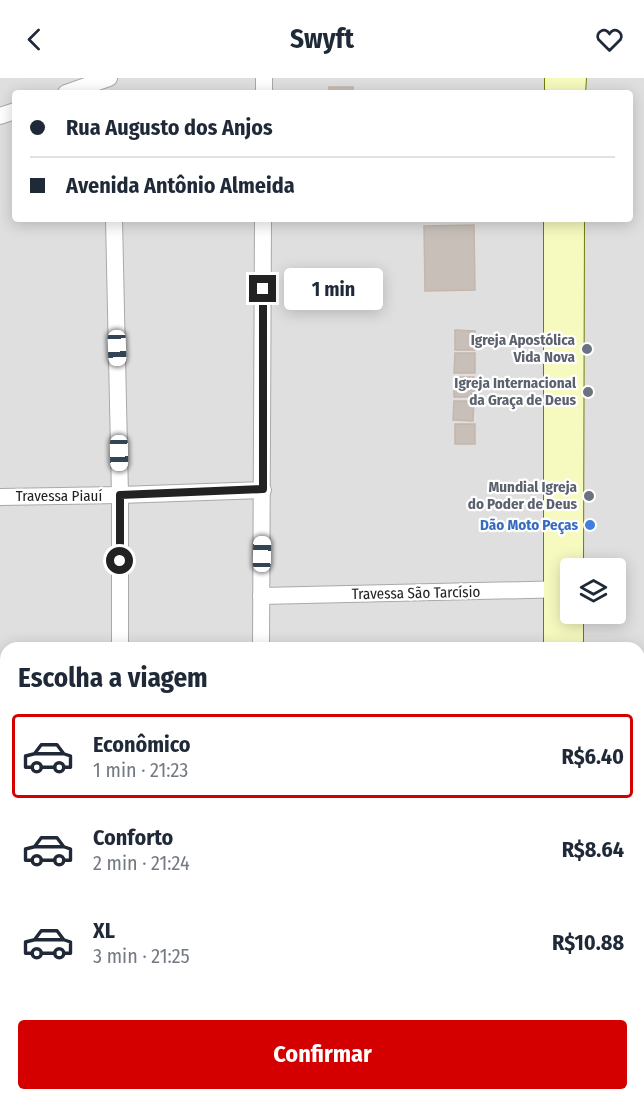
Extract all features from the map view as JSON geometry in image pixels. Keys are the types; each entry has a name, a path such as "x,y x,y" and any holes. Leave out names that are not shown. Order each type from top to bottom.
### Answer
{"main road":[{"path":"555,222 562,318 572,558"},
{"path":"562,558 562,318 573,222"},
{"path":"556,642 560,606"},
{"path":"572,624 572,642"}],"street":[{"path":"77,90 107,82"},
{"path":"114,222 120,495 120,642"},
{"path":"261,642 263,222"},
{"name":"Travessa Piauí","path":"0,496 120,495 263,489"},
{"name":"Travessa São Tarcísio","path":"261,596 560,589"}],"shaded area":[{"path":"0,78 644,78 644,642 0,642"}],"building":[{"path":"329,87 353,87 353,90 329,90"},
{"path":"474,225 475,290 425,291 424,226"},
{"path":"455,330 475,331 475,350 455,350"},
{"path":"455,353 475,353 475,373 454,373"},
{"path":"454,377 474,377 474,397 454,397"},
{"path":"454,401 474,401 473,421 453,420"},
{"path":"455,424 475,424 475,444 455,444"}],"place":[{"name":"Igreja Apostólica Vida Nova","path":"587,349"},
{"name":"Igreja Internacional da Graça de Deus","path":"588,392"},
{"name":"Mundial Igreja do Poder de Deus","path":"589,496"},
{"name":"Dão Moto Peças","path":"590,525"}],"route":[{"path":"120,561 120,495 263,489 263,289"}]}
